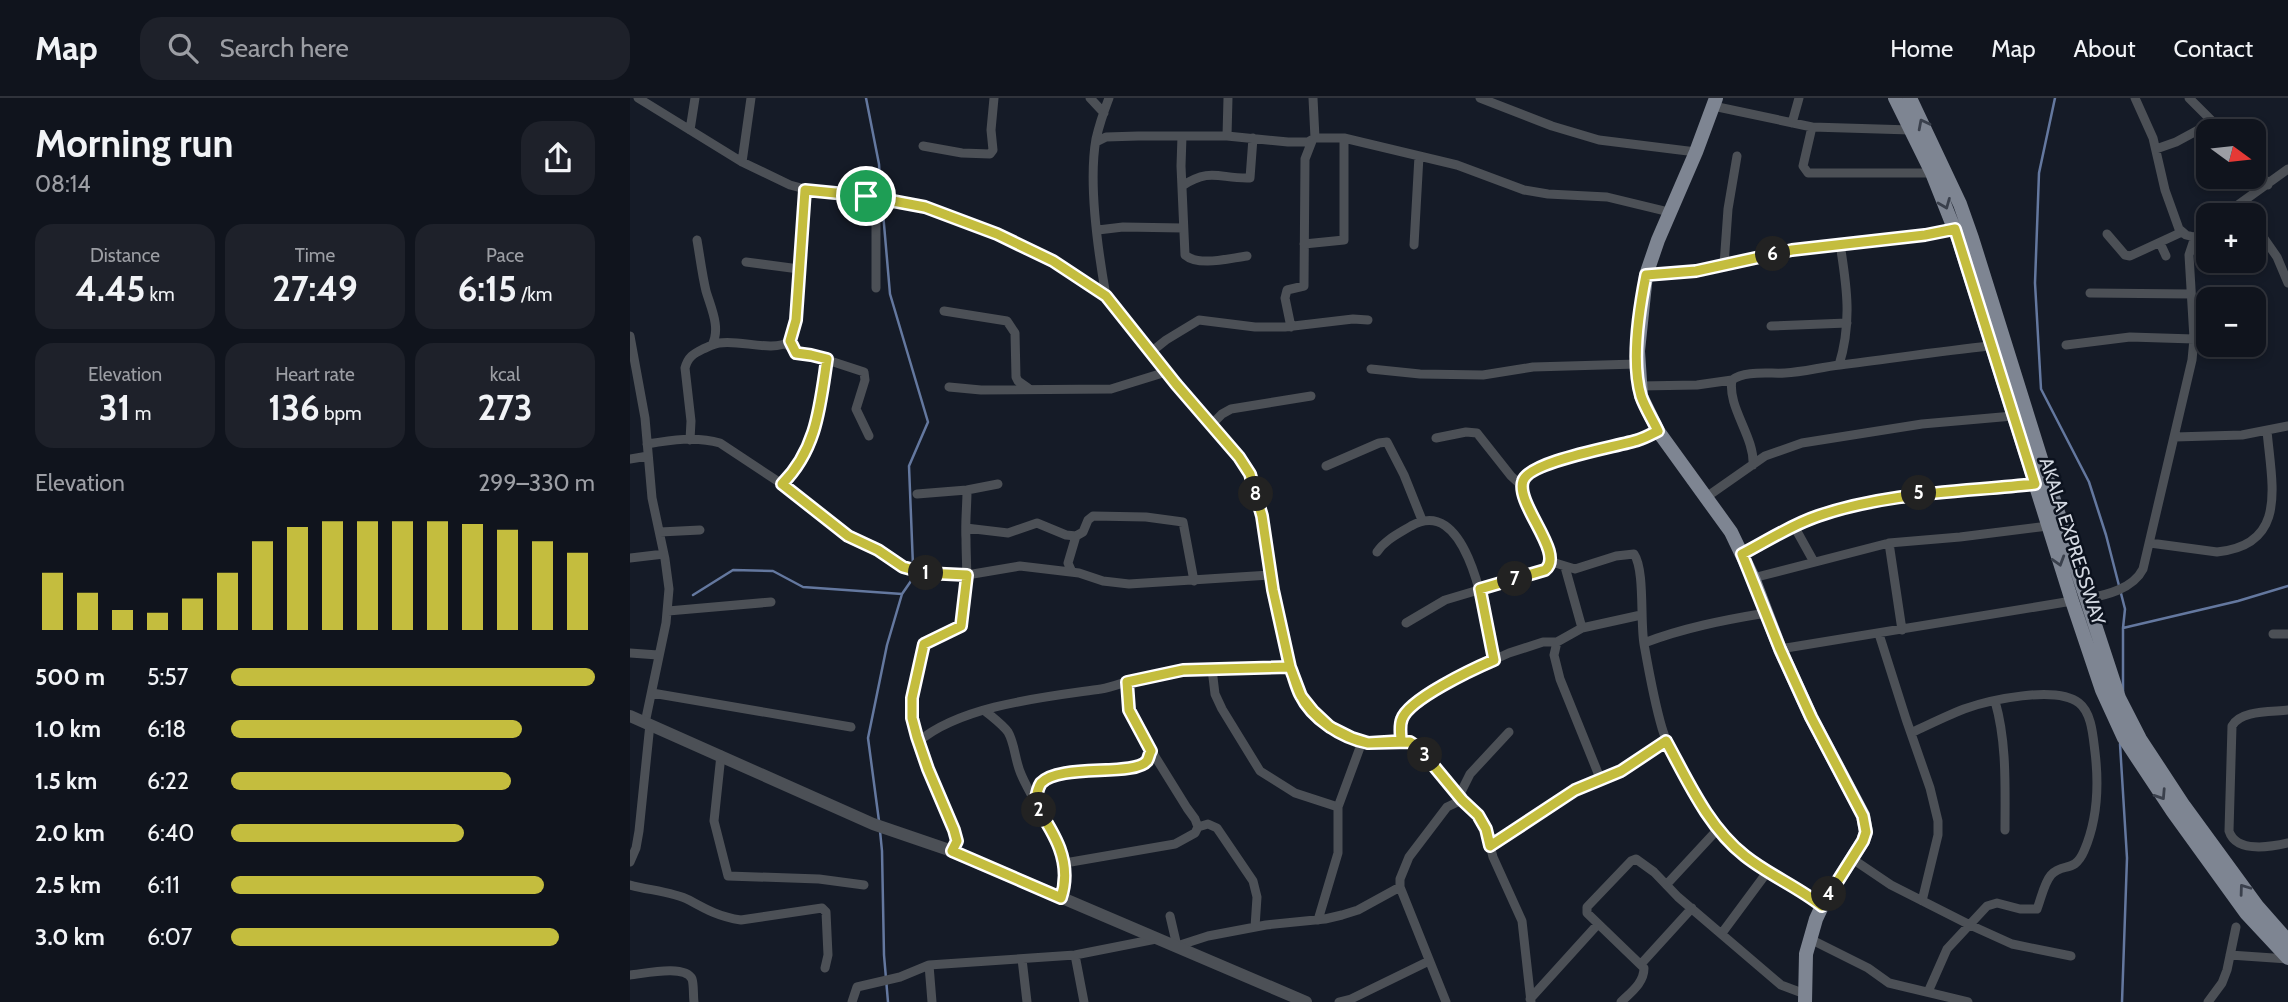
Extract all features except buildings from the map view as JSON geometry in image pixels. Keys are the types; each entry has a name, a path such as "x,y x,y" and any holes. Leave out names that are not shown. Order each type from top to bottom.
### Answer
{"main road":[{"name":"AKALA EXPRESSWAY","path":"1895,98 1932,173 1955,229 2035,484 2046,499 2048,526 2079,600"},
{"name":"AKALA EXPRESSWAY","path":"1910,98 1964,215 2046,499 2122,717 2124,738 2238,902 2288,958"},
{"path":"1715,102 1646,275 1637,364 1641,396 1658,431 1731,532 1811,717 1863,816 1866,832 1822,906 1810,939 1806,954 1805,998"},
{"name":"AKALA EXPRESSWAY","path":"2122,717 2257,906 2288,941"}],"street":[{"path":"638,98 742,162 790,185 805,190 887,199 925,207 997,234 1053,261 1106,296 1166,372 1239,457 1250,474 1262,516 1270,575 1290,667 1301,696 1330,727 1362,742 1401,741 1410,742 1419,748 1478,815 1522,921 1531,1000"},
{"path":"690,130 695,98"},
{"path":"742,162 751,98"},
{"path":"923,146 962,153 990,154 993,150 991,130 994,98"},
{"path":"1090,98 1104,113"},
{"path":"1106,296 1093,183 1104,113 1109,98"},
{"path":"1227,136 1228,98"},
{"path":"1291,327 1285,298 1289,289 1304,286 1305,159 1306,150 1313,139 1313,98"},
{"path":"1480,98 1552,126 1600,140 1696,152"},
{"path":"1791,123 1799,98"},
{"path":"1780,649 2079,600 2122,588 2138,578 2150,543 2158,500 2189,380 2194,339 2189,255 2194,237 2182,232 2165,190 2156,149 2136,98"},
{"path":"2189,98 2210,119"},
{"path":"1715,102 1812,127 1912,130"},
{"path":"1812,127 1803,166 1808,173 1932,173"},
{"path":"2156,149 2196,131"},
{"path":"1182,136 1185,256 1202,260 1247,256"},
{"path":"1100,137 1227,136 1288,142 1344,138 1475,170 1524,190 1607,197 1669,212"},
{"path":"1182,186 1205,175 1250,178 1252,138"},
{"path":"1304,244 1344,240 1344,138"},
{"path":"1414,245 1419,156"},
{"path":"1724,265 1728,209 1737,156"},
{"path":"2241,203 2288,169"},
{"path":"789,344 796,320 805,190"},
{"path":"871,197 876,288"},
{"path":"1098,230 1123,227 1183,228"},
{"path":"1646,275 1696,271 1792,250 1925,235 1955,229"},
{"path":"2107,234 2127,256 2133,256 2182,232"},
{"path":"697,240 706,290 713,308 717,342"},
{"path":"2266,240 2285,266 2288,283"},
{"path":"1839,365 1846,342 1847,323 1845,275 1840,243"},
{"path":"2160,243 2166,256"},
{"path":"746,262 799,269"},
{"path":"2090,293 2191,294"},
{"path":"944,312 1007,321 1014,333 1016,377 1030,389"},
{"path":"1152,352 1199,320 1247,326 1291,327 1368,320"},
{"path":"1771,326 1847,323"},
{"path":"630,336 641,390 652,498 669,589 668,611 658,655 648,724 639,831 630,862"},
{"path":"2066,345 2130,337 2194,339"},
{"path":"690,439 691,421 685,368 692,354 717,342 789,344"},
{"path":"789,344 796,353 827,359 864,372 865,380 856,409 869,436"},
{"path":"1640,386 1697,385 1746,375 1790,373 1937,351 1991,346"},
{"path":"782,484 796,470 813,437 827,359"},
{"path":"1371,369 1420,374 1483,375 1532,367 1637,364"},
{"path":"949,387 981,390 1111,389 1166,372"},
{"path":"1732,380 1733,396 1750,444 1754,465"},
{"path":"630,392 641,390"},
{"path":"1212,424 1231,409 1311,396"},
{"path":"1705,498 1765,456 1802,443 1922,424 2013,416"},
{"path":"2175,437 2267,431 2288,426"},
{"path":"1406,623 1445,600 1549,569 1552,562 1524,496 1523,478 1528,473 1638,440 1658,431"},
{"path":"2150,543 2217,552 2227,551 2260,538 2272,521 2274,504 2267,431"},
{"path":"1436,438 1466,432 1477,433 1511,476 1522,485"},
{"path":"647,444 690,439 720,443 782,484 848,536 878,550 903,567 917,571 967,575 1020,566 1072,572 1103,581 1129,584 1270,575"},
{"path":"1326,466 1387,442 1422,520"},
{"path":"630,459 648,456"},
{"path":"917,494 967,490 998,484"},
{"path":"1742,554 1821,515 1903,495 2035,484"},
{"path":"952,851 957,841 918,742 912,718 912,698 922,649 929,640 961,626 967,575 967,490"},
{"path":"966,528 1008,533 1037,523 1066,535 1076,536 1083,532 1088,520 1093,516 1146,517 1183,522 1194,581"},
{"path":"1377,552 1383,542 1422,520 1441,522 1469,559 1480,589 1494,660"},
{"path":"1794,526 1814,562"},
{"path":"1753,578 1889,543 2048,526"},
{"path":"660,532 700,530"},
{"path":"1072,572 1068,563 1076,536"},
{"path":"1889,543 1902,630"},
{"path":"630,558 664,554"},
{"path":"1552,562 1565,567 1583,568 1616,556 1634,554 1641,582 1644,643 1666,741 1718,829 1746,857 1822,906"},
{"path":"1565,567 1582,628"},
{"path":"668,611 771,602"},
{"path":"1644,643 1721,620 1766,613"},
{"path":"1401,741 1401,722 1408,710 1451,679 1527,647 1543,642 1557,642 1582,628 1641,615"},
{"path":"1879,634 1930,788 1938,821 1938,835 1922,901"},
{"path":"2273,634 2288,634"},
{"path":"1557,642 1554,655 1560,679 1600,778"},
{"path":"630,653 658,655"},
{"path":"918,742 945,725 984,710 1063,693 1103,689 1183,670 1290,667"},
{"path":"1212,670 1215,694 1222,709 1260,771 1295,793 1338,807"},
{"path":"1127,682 1129,710 1198,827"},
{"path":"652,693 851,727"},
{"path":"1911,733 1966,709 1995,701 2056,695 2079,703 2086,712 2097,766 2096,799 2091,829 2079,862 2072,867 2053,872 2037,909 2027,910 1991,903 1947,949 1933,996"},
{"path":"1995,701 2004,747 2005,830"},
{"path":"984,710 1009,734 1020,772 1065,863 1065,884 1061,898"},
{"path":"2288,710 2247,715 2234,721 2229,831 2236,842 2251,846 2272,847 2288,843"},
{"path":"630,716 888,829 952,851 1306,1002"},
{"path":"1446,1002 1400,887 1400,879 1409,857 1447,807 1461,798 1470,774 1509,732"},
{"path":"1490,846 1575,790 1621,771 1666,741"},
{"path":"1318,920 1338,853 1338,807 1362,742"},
{"path":"1035,804 1038,787 1044,780 1073,772 1141,765 1146,762 1151,751"},
{"path":"721,755 714,821 728,876 819,879 864,885"},
{"path":"1065,863 1175,844 1195,833 1198,827 1208,824 1217,828 1254,881 1257,897 1255,927"},
{"path":"1667,884 1718,829"},
{"path":"1621,1002 1643,977 1644,972 1641,964 1587,913 1587,907 1633,859 1644,863 1781,985 1805,998"},
{"path":"1851,859 1891,885 2012,944 2071,956"},
{"path":"1722,933 1768,871"},
{"path":"630,885 689,900 717,915 741,920 822,908 826,912 828,955 825,968"},
{"path":"1177,946 1208,936 1255,927 1342,915 1400,887"},
{"path":"1641,964 1692,908"},
{"path":"1170,916 1177,946"},
{"path":"1531,1000 1598,924"},
{"path":"2208,1002 2222,983 2236,927"},
{"path":"852,1002 858,987 900,978 929,965 1075,955 1160,938"},
{"path":"1810,939 1868,968 1889,983 1933,996 1968,1002"},
{"path":"1075,955 1084,1002"},
{"path":"2230,956 2288,958"},
{"path":"1021,959 1027,1002"},
{"path":"1339,1002 1351,999 1429,961"},
{"path":"929,965 932,1002"},
{"path":"630,975 676,971 688,974 692,980 694,1002"}],"waterway":[{"path":"866,98 879,164 881,195"},
{"path":"2055,98 2039,173 2035,283 2041,389 2089,482 2106,535 2125,609 2123,692"},
{"path":"882,201 890,294 928,422 909,466 913,566"},
{"path":"693,595 733,570 773,571 803,587 902,594"},
{"path":"879,821 868,738 887,645 902,594 911,581 912,573"},
{"path":"2123,628 2238,601 2288,586"},
{"path":"2120,744 2127,858 2122,1002"},
{"path":"880,831 888,1002"}],"route":[{"path":"866,196 805,190 796,320 790,341 796,353 827,359 813,437 796,470 782,484 848,536 878,550 903,567 925,573 967,575 964,619 961,626 939,638 929,640 922,649 912,698 912,718 917,737 954,830 957,841 952,851 1061,898 1065,884 1065,863 1048,824 1035,804 1038,787 1044,780 1055,776 1118,769 1146,762 1151,751 1129,710 1127,682 1183,670 1290,667 1301,696 1330,727 1362,742 1401,741 1410,742 1419,748 1478,815 1486,829 1490,846 1575,790 1621,771 1666,741 1718,829 1746,857 1822,906 1863,841 1866,832 1863,816 1782,656 1742,554 1801,523 1854,506 1903,495 2035,484 1955,229 1925,235 1792,250 1696,271 1646,275 1639,324 1638,373 1641,396 1658,431 1638,440 1555,461 1523,478 1524,496 1552,562 1549,569 1480,589 1494,660 1451,679 1408,710 1401,722 1401,741 1368,743 1362,742 1352,738 1330,727 1313,711 1301,696 1290,667 1273,590 1262,516 1250,474 1239,457 1106,296 1053,261 997,234 925,207 866,196"}]}
